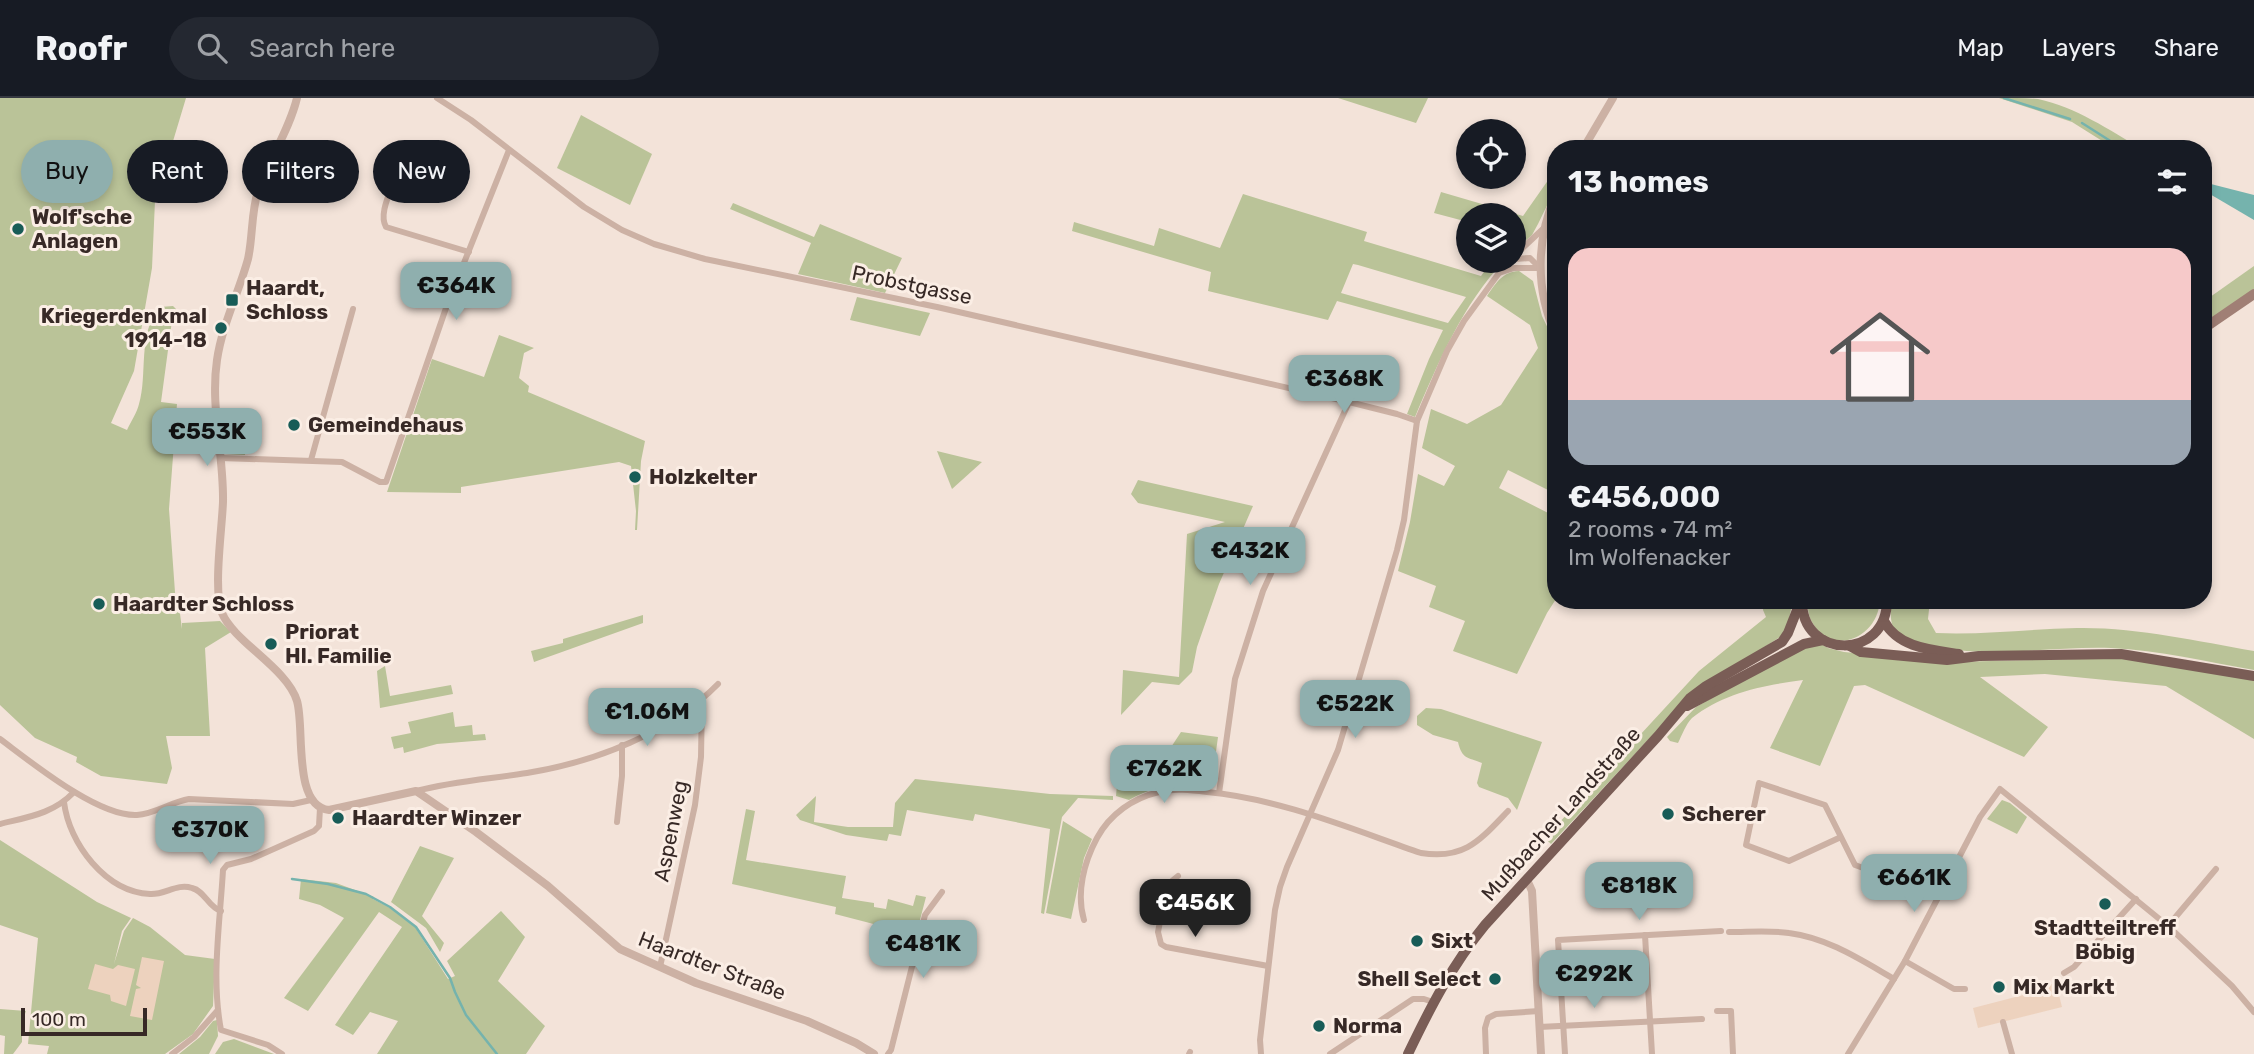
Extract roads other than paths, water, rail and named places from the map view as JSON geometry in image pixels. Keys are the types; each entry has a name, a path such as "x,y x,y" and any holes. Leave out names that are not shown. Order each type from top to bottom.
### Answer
{"main road":[{"path":"2212,324 2254,294"},
{"name":"Mußbacher Landstraße","path":"1408,1054 1433,1002 1469,944 1690,698 1782,642 1797,609"},
{"path":"1802,609 1807,624 1823,640 1850,646 1861,652 1947,660 1979,656 2121,654 2254,676"},
{"path":"1850,646 1870,638 1884,621 1886,609"},
{"path":"1884,621 1894,635 1908,643 1979,656"},
{"path":"1682,710 1807,642 1823,640"}],"street":[{"path":"297,98 286,131 259,190 248,257 218,357 215,390 223,501 219,538 219,602 227,622 266,660 295,695 299,707 301,756 311,800 320,808 329,810 456,781 546,769 595,756 660,727 702,700 718,684"},
{"name":"Probstgasse","path":"437,98 471,120 584,207 635,236 675,251 937,307 1349,402 1417,421"},
{"path":"1588,140 1613,98"},
{"path":"221,457 342,462 380,482 387,480 424,369 509,150"},
{"path":"387,203 383,215 386,227 468,252"},
{"path":"1547,220 1541,268 1547,310"},
{"path":"1526,245 1544,228"},
{"path":"1526,258 1541,268"},
{"path":"1526,268 1541,268"},
{"path":"1261,1054 1260,1040 1268,966 1280,887 1338,750 1397,550 1404,520 1417,421 1447,351 1464,321 1499,273"},
{"path":"311,460 353,309"},
{"path":"1219,793 1235,679 1263,592 1349,402"},
{"name":"Aspenweg","path":"660,967 695,805 704,712 702,700"},
{"path":"0,739 74,792 100,804 136,815 190,799 293,804 311,800"},
{"path":"617,822 622,746"},
{"path":"1841,837 1789,861 1746,845 1759,783 1825,804 1855,865 1899,881 1942,889"},
{"path":"1848,1054 1905,961 1980,817 2000,789 2168,926 2232,986 2254,1012"},
{"path":"1084,920 1079,901 1086,868 1100,834 1115,815 1139,799 1160,792 1186,790 1266,800 1421,853 1435,855 1457,852 1473,845 1508,811"},
{"name":"Haardter Straße","path":"416,791 548,886 614,946 695,983 807,1021 874,1054"},
{"path":"0,824 30,818 64,802 74,792"},
{"path":"64,802 66,816 81,846 94,864 117,885 148,894 183,887 195,888 212,907 221,911"},
{"path":"282,1054 259,1042 221,1030 217,962 225,866 260,855 314,831 319,826 320,808"},
{"path":"2168,926 2216,869"},
{"path":"1178,876 1167,885 1158,932 1161,944 1268,966"},
{"path":"1527,880 1532,891 1541,1054"},
{"path":"888,1054 925,915 942,892"},
{"path":"2064,974 2074,967 2136,899"},
{"path":"1565,1054 1558,940 1725,932 1792,933 1837,947 1894,979"},
{"path":"1645,935 1652,1054"},
{"path":"1905,961 1954,989 1965,989"},
{"path":"1330,1054 1413,999 1433,1002"},
{"path":"172,1054 194,1037 218,1010"},
{"path":"1486,1054 1485,1028 1489,1018 1496,1014 1539,1011"},
{"path":"1717,1012 1731,1011 1733,1054"},
{"path":"1539,1027 1702,1018"},
{"path":"2003,1022 2012,1054"}],"water":[{"path":"2212,184 2254,195 2254,220 2212,195"}],"waterway":[{"path":"2004,98 2070,119"},
{"path":"2082,123 2109,140"},
{"path":"292,879 328,884 366,894 390,907 416,927 450,978 466,1015 497,1054"}],"place":[{"name":"Wolf'sche Anlagen","path":"18,229"},
{"name":"Haardt, Schloss","path":"232,300"},
{"name":"Kriegerdenkmal 1914-18","path":"221,328"},
{"name":"Gemeindehaus","path":"294,425"},
{"name":"Holzkelter","path":"635,477"},
{"name":"Haardter Schloss","path":"99,604"},
{"name":"Priorat Hl. Familie","path":"271,644"},
{"name":"Scherer","path":"1668,814"},
{"name":"Haardter Winzer","path":"338,818"},
{"name":"Stadtteiltreff Böbig","path":"2105,904"},
{"name":"Sixt","path":"1417,941"},
{"name":"Shell Select","path":"1495,979"},
{"name":"Mix Markt","path":"1999,987"},
{"name":"Norma","path":"1319,1026"}]}
